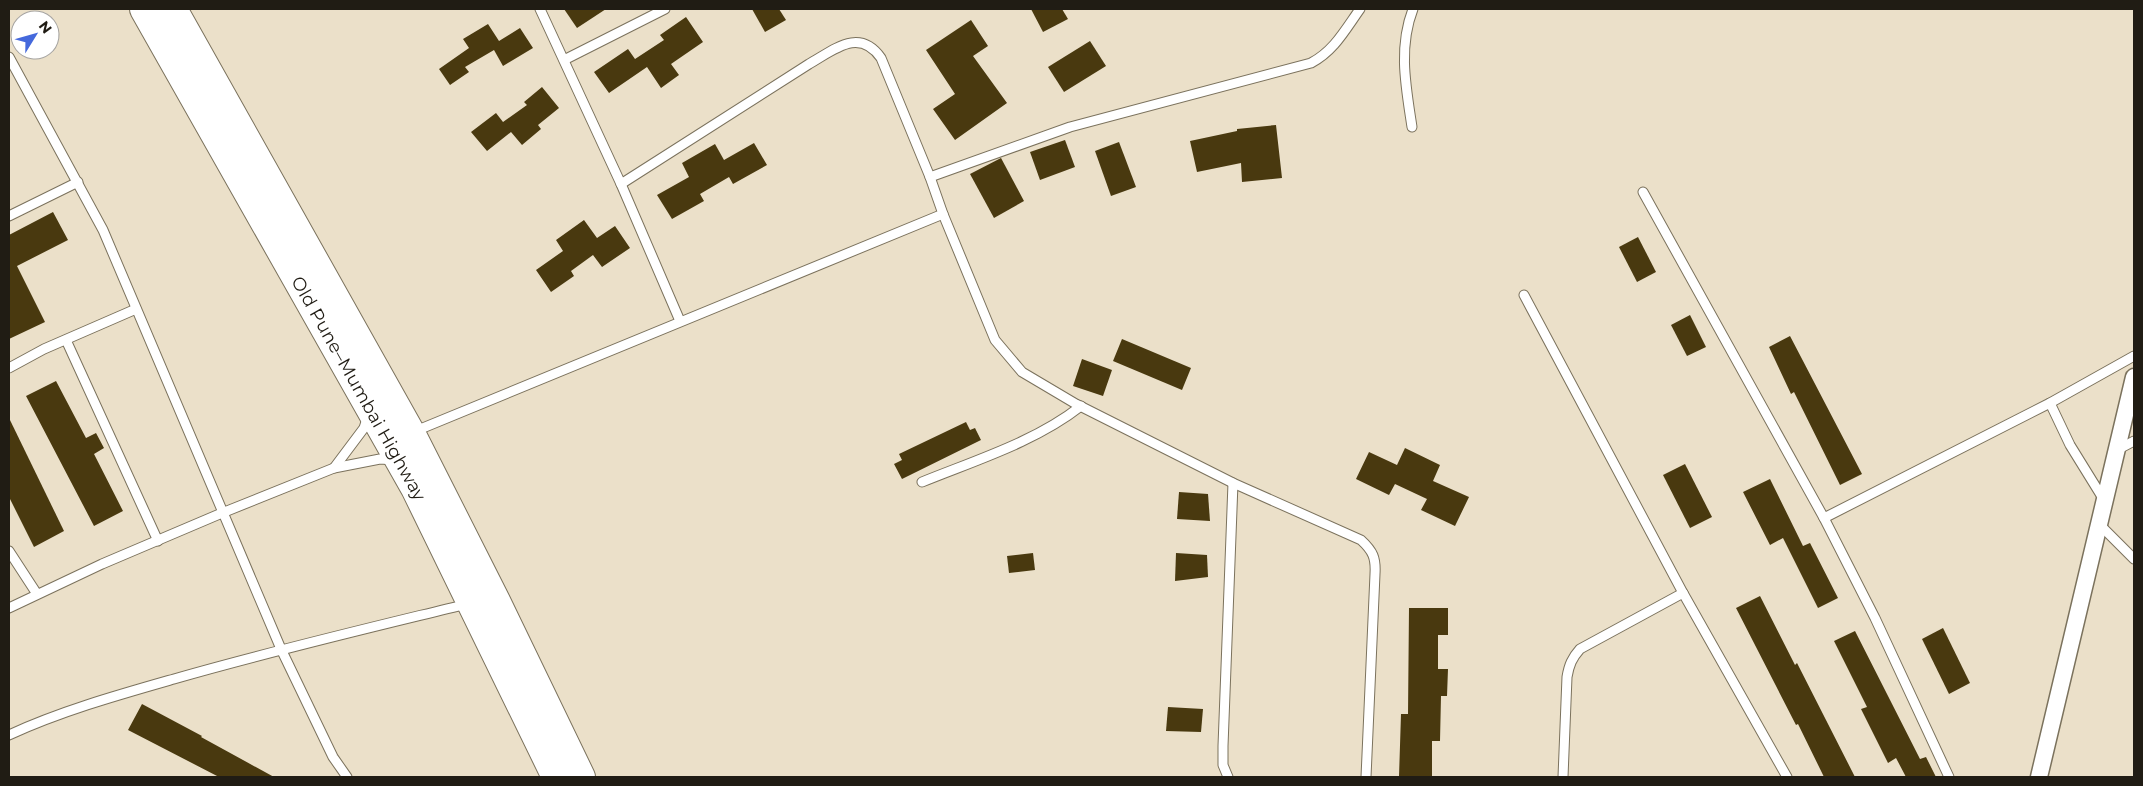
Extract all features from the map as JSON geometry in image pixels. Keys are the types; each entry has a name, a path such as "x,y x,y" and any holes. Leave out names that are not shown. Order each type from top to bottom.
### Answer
{"highway":[{"name":"Old Pune–Mumbai Highway","path":"144,9 368,403 400,442 496,600 581,777"},
{"name":"Old Pune–Mumbai Highway","path":"173,9 400,442 472,603 556,777"}],"street":[{"path":"2039,777 2134,376"}],"lane":[{"path":"540,9 621,184 680,321"},
{"path":"564,60 665,9"},
{"path":"930,176 1070,127 1311,63 1324,56 1334,46 1360,9"},
{"path":"1412,127 1404,75 1404,56 1409,19 1413,9"},
{"path":"621,184 838,47 853,42 863,42 873,46 881,58 930,176 943,214 995,340 1004,353 1022,372 1081,406 1233,483 1361,540 1371,549 1376,560 1366,777"},
{"path":"9,57 103,230 280,649 333,757 347,777"},
{"path":"9,216 78,182"},
{"path":"1643,192 1824,518 1875,618 1949,777"},
{"path":"9,608 222,513 334,468 380,459 400,442 680,321 943,214"},
{"path":"1524,295 1683,593 1787,777"},
{"path":"9,368 136,309"},
{"path":"66,340 158,541"},
{"path":"1824,518 2050,402 2134,356"},
{"path":"2050,402 2070,446 2104,500"},
{"path":"334,468 364,428 368,414 368,403"},
{"path":"922,482 1032,438 1061,422 1081,406"},
{"path":"2116,450 2134,441"},
{"path":"1228,777 1223,765 1223,746 1233,483"},
{"path":"2098,523 2134,559"},
{"path":"9,551 37,594"},
{"path":"1563,777 1567,677 1569,664 1574,656 1580,649 1683,593"},
{"path":"9,735 30,725 104,700 280,649 472,603"}],"building":[{"path":"564,9 606,9 577,28"},
{"path":"752,9 779,9 786,20 765,32"},
{"path":"1031,9 1062,9 1068,19 1043,32"},
{"path":"686,17 703,42 671,64 679,75 661,88 647,67 609,93 594,72 628,49 635,59 664,40 660,35"},
{"path":"971,20 988,46 973,56 1007,103 955,140 933,109 955,94 926,50"},
{"path":"488,24 499,41 520,28 533,48 503,66 494,50 465,67 469,72 450,85 439,69 469,48 463,39"},
{"path":"1090,41 1106,66 1064,92 1048,67"},
{"path":"542,87 559,108 538,125 541,129 522,145 511,132 487,151 471,132 496,113 503,122 527,105 524,102"},
{"path":"1276,125 1282,178 1242,182 1241,163 1197,172 1190,141 1237,131 1237,129"},
{"path":"1065,140 1075,167 1040,180 1030,152"},
{"path":"1119,142 1136,187 1111,196 1095,151"},
{"path":"754,143 767,165 733,184 729,177 700,194 704,201 672,219 657,195 689,177 682,163 715,144 724,160"},
{"path":"1001,158 1024,201 994,218 970,174"},
{"path":"53,212 68,240 17,266 45,322 9,339 9,235"},
{"path":"584,220 597,238 615,226 630,248 602,267 593,255 571,271 574,276 551,292 536,270 563,251 556,240"},
{"path":"1638,237 1656,272 1637,282 1619,247"},
{"path":"1690,315 1706,347 1687,356 1671,325"},
{"path":"1790,336 1862,474 1840,485 1794,392 1791,394 1769,347"},
{"path":"1122,339 1191,368 1182,390 1113,361"},
{"path":"1082,359 1112,370 1103,396 1073,386"},
{"path":"56,381 86,438 96,433 104,448 94,454 123,511 94,526 26,396"},
{"path":"9,418 64,531 34,547 9,497"},
{"path":"966,422 970,430 975,428 981,440 902,479 894,464 902,460 899,454"},
{"path":"1405,448 1440,465 1433,481 1469,497 1455,526 1421,510 1427,499 1395,484 1389,495 1356,479 1369,452 1397,465"},
{"path":"1685,464 1712,517 1690,528 1663,475"},
{"path":"1770,479 1803,546 1810,543 1838,598 1818,608 1783,538 1770,545 1743,492"},
{"path":"1179,492 1208,494 1210,521 1177,519"},
{"path":"1033,553 1035,570 1009,573 1007,556"},
{"path":"1176,553 1207,555 1208,577 1175,581"},
{"path":"1760,596 1795,665 1797,663 1855,777 1824,777 1798,724 1796,725 1736,608"},
{"path":"1409,608 1448,608 1448,635 1438,635 1438,669 1448,669 1447,696 1441,696 1440,741 1432,741 1432,777 1399,777 1401,714 1408,714"},
{"path":"1943,628 1970,683 1949,694 1922,639"},
{"path":"1855,631 1920,759 1926,757 1936,777 1906,777 1896,758 1888,763 1861,709 1867,707 1834,641"},
{"path":"142,704 274,777 219,777 128,730"},
{"path":"1168,707 1203,709 1201,732 1166,731"}]}
